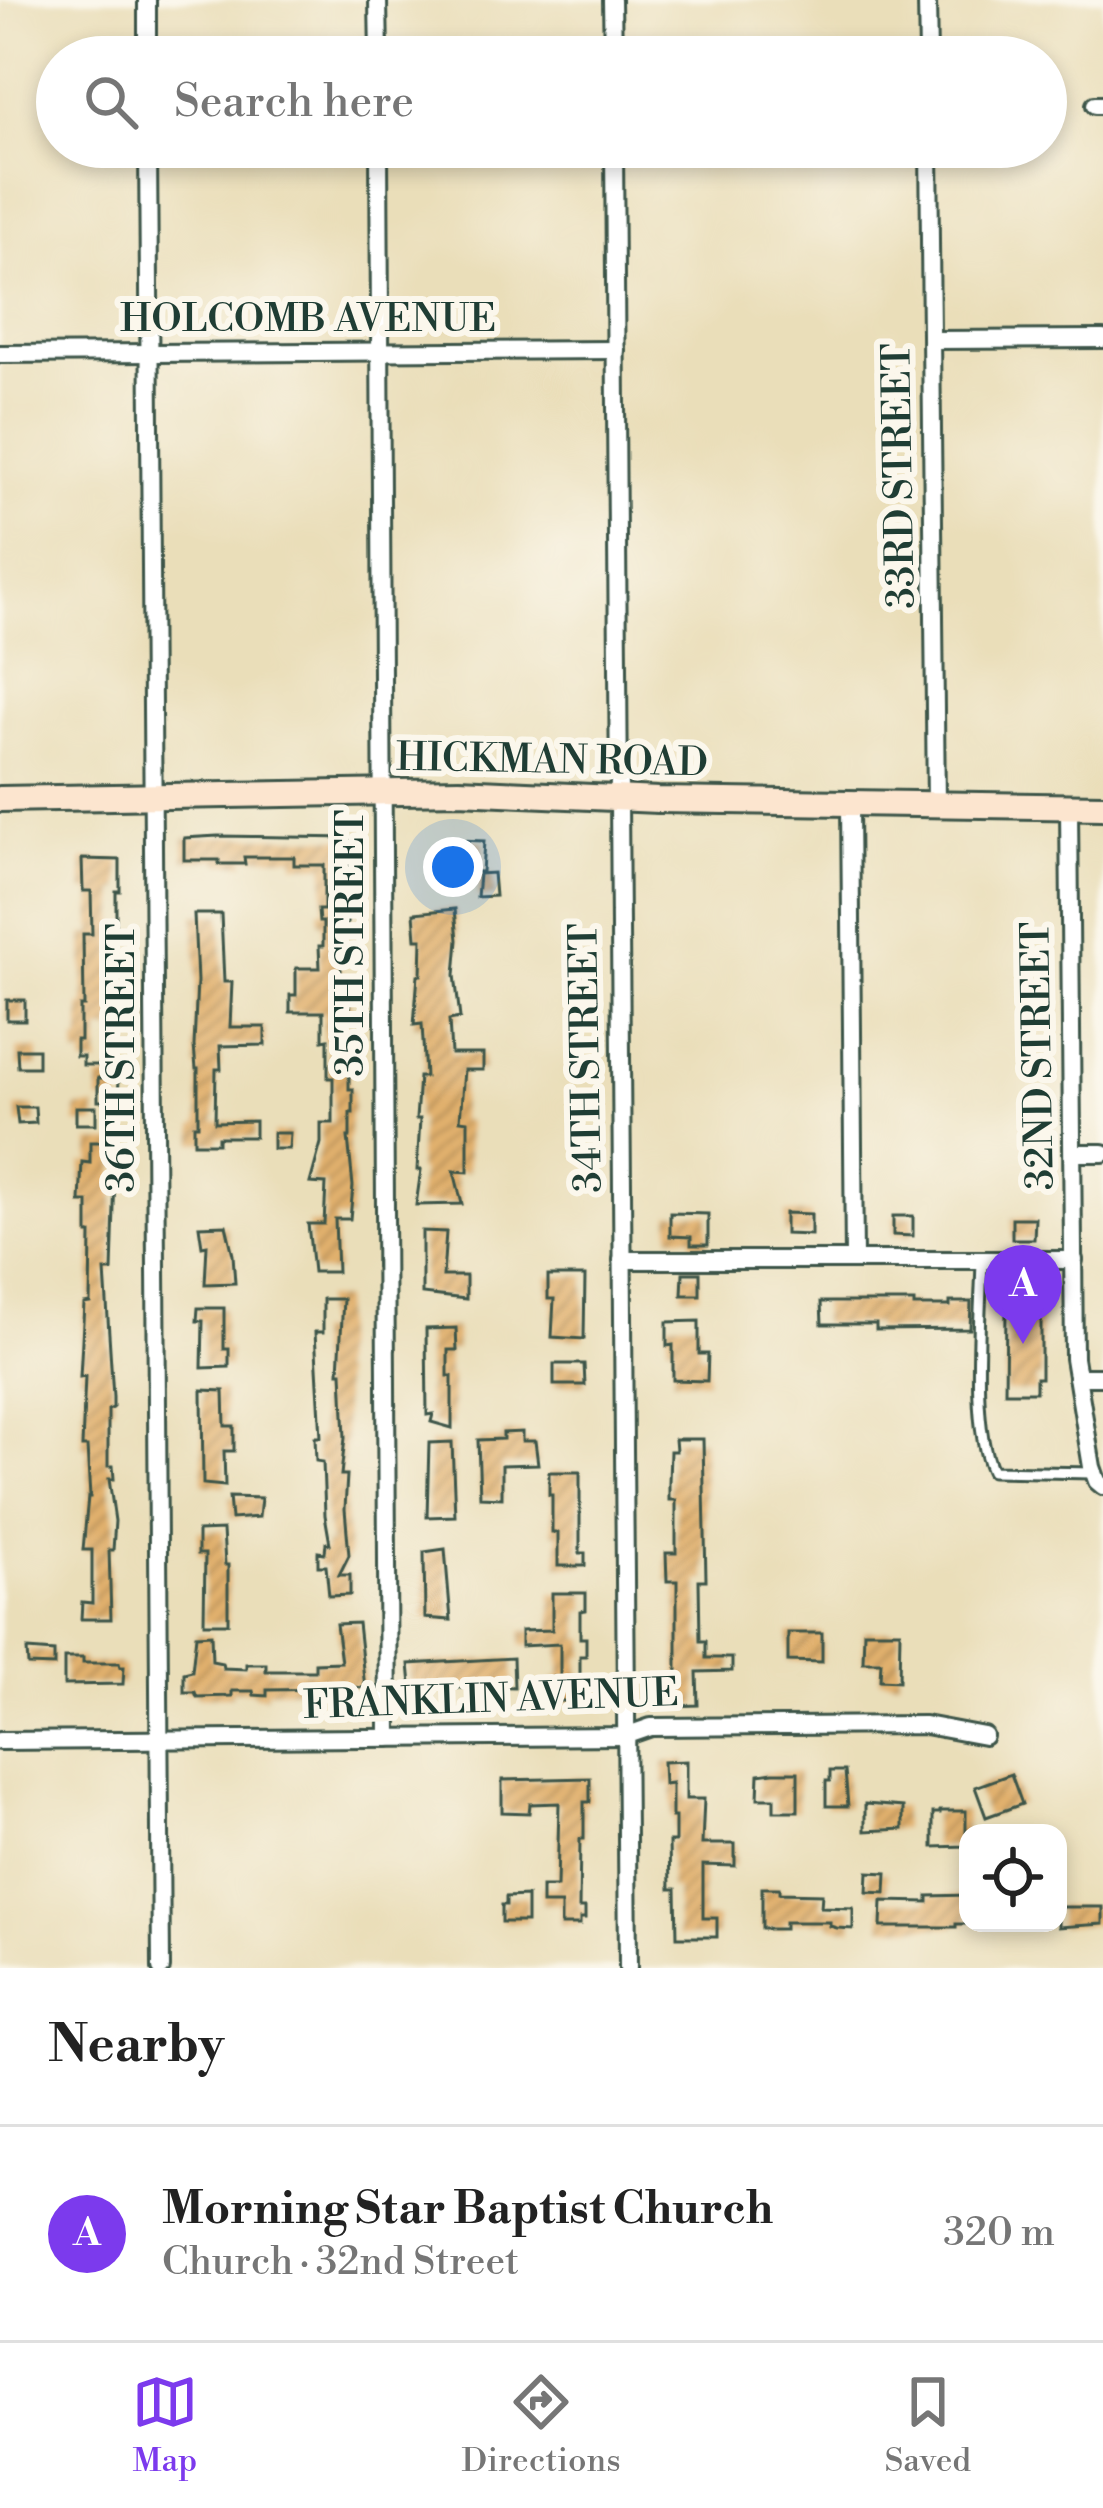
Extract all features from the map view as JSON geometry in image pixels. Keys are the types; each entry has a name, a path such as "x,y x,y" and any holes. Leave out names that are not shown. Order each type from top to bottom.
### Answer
{"main road":[{"name":"HICKMAN ROAD","path":"0,799 459,791 1103,807"}],"street":[{"path":"147,0 147,36"},
{"path":"378,0 379,36"},
{"path":"612,0 613,36"},
{"path":"927,0 928,36"},
{"name":"36TH STREET","path":"148,168 161,1968"},
{"name":"35TH STREET","path":"379,168 388,1738"},
{"name":"34TH STREET","path":"614,168 628,1968"},
{"name":"33RD STREET","path":"929,168 936,805"},
{"path":"932,340 1103,339"},
{"name":"HOLCOMB AVENUE","path":"0,354 616,350"},
{"path":"850,803 854,1260"},
{"name":"32ND STREET","path":"1070,807 1074,1358 1099,1480"},
{"path":"1073,1153 1103,1153"},
{"path":"622,1260 1074,1260"},
{"path":"1078,1376 1103,1376"},
{"name":"FRANKLIN AVENUE","path":"0,1741 626,1736 651,1727 894,1724 984,1736"}],"lane":[{"path":"982,1260 981,1416 992,1471 1099,1480"}],"building":[{"path":"184,838 350,838 350,876 339,875 339,910 347,916 341,934 341,978 349,979 350,1011 344,1011 349,1089 353,1089 348,1137 353,1186 350,1219 335,1219 337,1272 313,1272 308,1224 324,1224 326,1184 310,1183 321,1143 321,1123 333,1123 328,1039 323,1040 323,1012 290,1012 290,995 296,995 296,968 320,968 323,922 319,922 318,910 324,910 324,865 294,865 294,857 244,857 245,864 184,860"},
{"path":"457,840 484,841 482,872 455,871"},
{"path":"82,859 120,860 113,1030 100,1030 99,1065 83,1065 83,1056 76,1056 80,1006 84,1006 83,934 92,934 91,891 83,891"},
{"path":"493,873 495,896 477,897 479,874"},
{"path":"455,909 460,1018 449,1020 451,1054 483,1054 483,1070 464,1070 460,1120 468,1121 468,1172 454,1171 462,1204 416,1205 421,1170 417,1170 420,1119 416,1119 419,1077 425,1077 422,1024 414,1025 422,939 416,939 414,913"},
{"path":"194,914 221,914 224,982 232,982 230,1027 265,1027 265,1045 220,1046 221,1069 216,1069 215,1122 255,1121 255,1137 218,1137 218,1143 194,1143 198,1069"},
{"path":"7,1000 25,1000 25,1020 7,1020"},
{"path":"17,1049 38,1049 38,1067 18,1067"},
{"path":"98,1078 119,1078 118,1101 98,1101"},
{"path":"16,1107 35,1107 36,1123 18,1124"},
{"path":"76,1107 96,1107 96,1124 76,1124"},
{"path":"273,1133 290,1133 289,1149 273,1149"},
{"path":"90,1142 116,1142 112,1271 105,1271 113,1397 113,1408 108,1410 115,1521 113,1550 109,1550 111,1619 81,1619 82,1602 92,1603 92,1550 83,1550 90,1497 87,1447 82,1447 85,1376 80,1377 84,1304 90,1303 91,1234 88,1202 80,1202 82,1162 90,1163"},
{"path":"670,1213 708,1214 708,1245 691,1245 691,1237 670,1236"},
{"path":"785,1213 811,1214 811,1235 785,1234"},
{"path":"893,1216 913,1216 913,1236 893,1235"},
{"path":"1012,1218 1035,1218 1034,1239 1012,1239"},
{"path":"226,1225 235,1283 205,1284 207,1245 202,1246 199,1226"},
{"path":"422,1231 446,1232 443,1276 466,1276 466,1299 422,1294"},
{"path":"683,1273 700,1273 700,1295 682,1295"},
{"path":"548,1276 585,1276 584,1339 552,1337 554,1299 548,1299"},
{"path":"323,1299 343,1299 341,1475 347,1475 349,1555 339,1575 350,1575 350,1595 329,1596 326,1566 318,1566 318,1552 325,1553 326,1543 330,1544 323,1462 316,1461 315,1437 321,1437 315,1332 323,1332"},
{"path":"821,1302 950,1306 950,1302 971,1302 970,1329 876,1330 876,1324 822,1324"},
{"path":"198,1308 224,1308 229,1367 202,1368 203,1321 197,1321"},
{"path":"1006,1311 1041,1311 1041,1378 1036,1378 1036,1392 1005,1392"},
{"path":"699,1321 699,1354 708,1354 707,1381 673,1380 673,1345 667,1346 667,1322"},
{"path":"456,1328 457,1350 448,1350 452,1428 431,1422 433,1414 427,1415 426,1329"},
{"path":"554,1364 584,1364 585,1385 554,1385"},
{"path":"202,1390 224,1391 225,1426 234,1426 234,1451 224,1451 225,1486 203,1484"},
{"path":"522,1432 522,1441 535,1441 538,1464 502,1465 502,1498 480,1497 478,1440"},
{"path":"675,1439 703,1439 706,1580 699,1580 700,1641 706,1641 706,1658 732,1658 732,1671 697,1672 698,1705 673,1706 677,1581 667,1581 666,1553 676,1553 676,1500 669,1500 670,1451 676,1451"},
{"path":"452,1442 455,1516 427,1517 429,1443"},
{"path":"549,1472 580,1472 580,1553 585,1553 585,1566 558,1566"},
{"path":"229,1497 261,1498 259,1517 231,1519"},
{"path":"223,1530 228,1623 204,1623 205,1554 198,1554 198,1531"},
{"path":"445,1549 451,1620 425,1618 424,1552"},
{"path":"552,1593 586,1593 586,1610 580,1611 586,1656 580,1656 580,1680 587,1680 587,1694 580,1694 580,1701 553,1701 553,1677 560,1677 560,1644 521,1646 521,1631 552,1630"},
{"path":"358,1623 365,1688 267,1690 267,1696 232,1691 232,1696 197,1697 195,1692 184,1692 184,1673 192,1671 196,1635 211,1634 212,1661 222,1663 223,1668 266,1664 266,1671 315,1671 315,1663 341,1662 336,1624"},
{"path":"864,1631 900,1631 899,1681 880,1680 881,1662 863,1662"},
{"path":"788,1633 822,1633 822,1662 788,1661"},
{"path":"27,1650 54,1652 54,1666 28,1665"},
{"path":"64,1658 119,1663 124,1667 123,1684 64,1685"},
{"path":"513,1658 514,1687 411,1685 409,1664"},
{"path":"686,1761 686,1799 704,1799 702,1844 735,1844 735,1866 703,1865 703,1918 717,1918 717,1937 677,1937 669,1842 675,1842 675,1817 672,1783 664,1784 663,1762"},
{"path":"830,1771 845,1771 848,1806 826,1806"},
{"path":"798,1772 798,1811 774,1811 774,1798 758,1798 759,1774"},
{"path":"1011,1774 1022,1804 986,1817 975,1787"},
{"path":"590,1778 590,1802 584,1802 584,1839 580,1839 579,1908 585,1908 585,1919 580,1919 580,1925 561,1925 561,1904 542,1904 542,1887 557,1887 559,1803 530,1804 529,1813 502,1812 502,1780"},
{"path":"865,1804 903,1807 903,1829 865,1831"},
{"path":"966,1811 966,1824 959,1824 959,1846 933,1847 933,1813"},
{"path":"868,1872 887,1873 886,1893 867,1892"},
{"path":"762,1888 822,1894 821,1907 853,1908 853,1929 830,1926 830,1922 785,1922 785,1929 762,1929"},
{"path":"959,1895 956,1927 881,1927 882,1901 928,1902 928,1896"},
{"path":"527,1896 527,1922 502,1922 506,1897"},
{"path":"1067,1907 1103,1907 1103,1924 1067,1926"}],"place":[{"name":"Morning Star Baptist Church","path":"1023,1344"}]}
